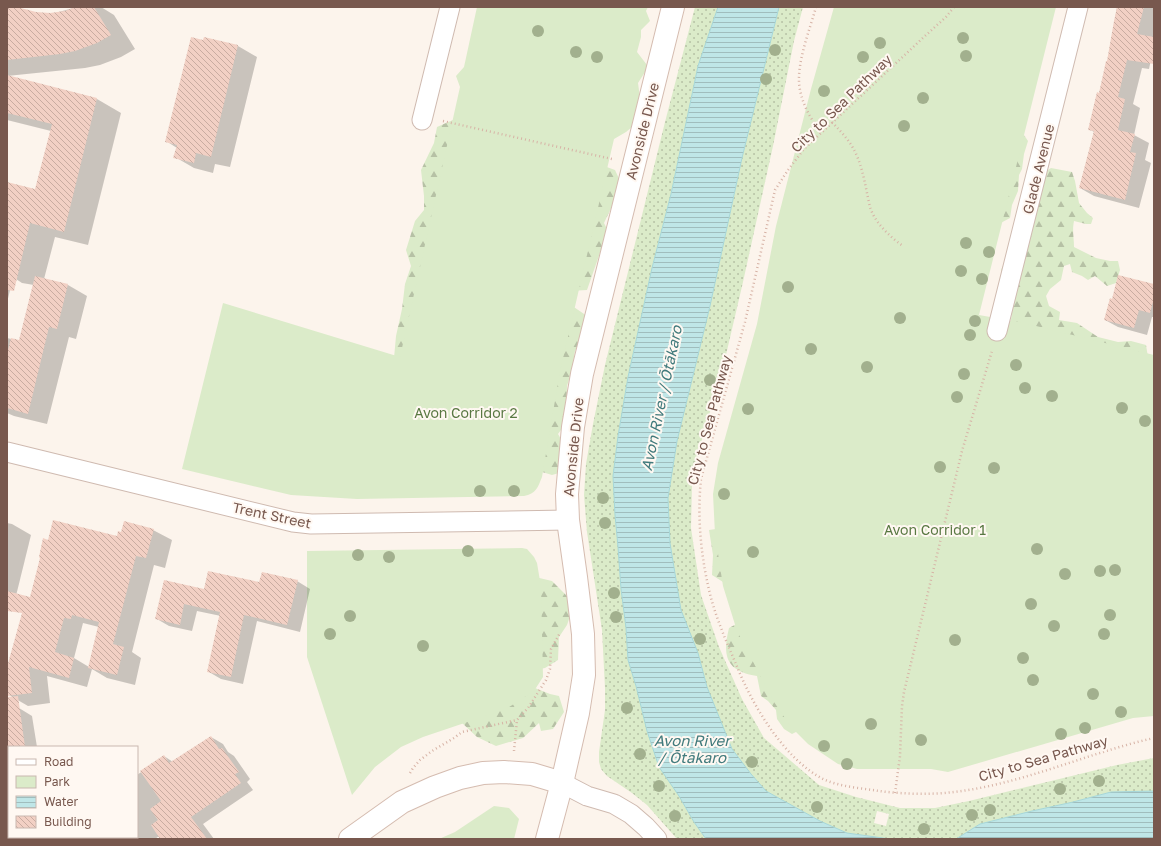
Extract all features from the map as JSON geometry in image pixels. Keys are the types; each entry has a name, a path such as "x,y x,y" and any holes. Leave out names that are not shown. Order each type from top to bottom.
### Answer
{"main road":[{"name":"Avonside Drive","path":"547,839 578,713 584,674 583,634 568,520 567,494 573,427 582,374 672,7"},
{"path":"350,839 402,802 434,787 460,778 483,773 504,772 532,774 562,783"}],"street":[{"path":"422,120 450,7"},
{"name":"Glade Avenue","path":"998,331 1078,7"},
{"name":"Trent Street","path":"7,452 293,522 311,524 568,520"},
{"path":"562,783 587,796 614,804 631,814 646,826 657,839"}],"path":[{"path":"816,7 800,65 799,83 809,116 821,132"},
{"name":"City to Sea Pathway","path":"954,7 926,36 821,132 800,154 775,190 745,322 701,479 701,539 710,595 717,618 742,680 771,729 785,747 812,772 823,779 838,784 895,792 953,792 991,786 1154,738"},
{"path":"422,120 448,121 634,163"},
{"path":"832,122 849,140 857,157 863,174 870,208 878,222 894,240 904,246"},
{"path":"895,792 900,756 904,692 962,451 998,331"},
{"path":"514,742 517,720 528,708 546,680 550,669 551,648 556,641"},
{"path":"402,802 409,775 413,768 432,750 462,732 517,720"}],"green space":[{"name":"Avon Corridor 2","path":"477,7 648,7 646,11 650,21 641,30 641,37 637,52 647,65 645,72 638,83 640,98 632,127 614,139 560,371 542,477 538,487 531,494 524,496 357,499 291,495 182,469 223,303 400,357 460,87 456,76 464,67"},
{"path":"695,7 718,7 698,66 671,194 652,268 628,377 613,476 621,589 628,660 636,686 679,796 706,839 677,839 647,805 607,776 601,769 599,762 605,710 602,630 587,532 584,495 586,464 605,365"},
{"path":"779,7 803,7 794,41 743,282 722,372 703,435 692,484 691,528 701,595 719,647 742,699 764,738 819,785 856,797 900,808 935,808 1117,765 1154,758 1154,791 1111,792 1032,811 980,824 956,839 881,838 847,833 820,821 766,791 732,749 707,687 698,653 681,610 670,543 668,498 677,441 710,306 742,158","holes":["877,811 889,814 886,826 874,823"]},
{"name":"Avon Corridor 1","path":"834,7 1056,7 979,315 1024,323 1154,355 1154,716 1133,718 948,772 931,769 857,769 838,764 808,744 791,727 774,702 737,631 723,586 715,534 713,494 718,463 757,324 776,226 811,89"},
{"path":"464,115 615,170 622,185 604,223 610,235 601,250 587,290 570,291 568,303 587,316 582,338 575,351 567,386 566,423 558,434 565,446 559,473 552,475 529,468 391,391 396,336 402,309 405,284 411,266 406,250 415,221 424,210 421,170 434,143 437,127"},
{"path":"1020,129 1028,141 1022,169 1019,175 1018,191 1012,205 1010,218 995,226"},
{"path":"1051,168 1072,172 1079,203 1093,218 1091,224 1074,221 1074,247 1096,258 1118,261 1120,270 1116,283 1107,286 1095,276 1088,280 1072,272 1070,264 1064,266 1061,280 1050,289 1046,296 1049,306 1060,312 1059,320 1077,323 1098,337 1118,342 1131,341 1146,345 1149,363 1009,329 1012,314 1012,302 1001,270 1011,248 1027,242 1032,230 1043,173"},
{"path":"723,528 723,582 712,575 713,555 709,530"},
{"path":"527,549 537,563 541,587 543,677 534,691 506,709 423,737 401,747 375,767 352,795 307,657 307,551"},
{"path":"531,576 552,581 567,596 571,613 567,625 559,637 558,660 545,668 529,671 525,684 559,696 564,712 553,729 541,731 539,723 523,738 496,746 477,737 445,707"},
{"path":"738,623 800,730 792,734 784,729 777,719 776,710 761,696 757,676 747,674 739,670 729,661 726,647 729,628"},
{"path":"494,806 509,808 519,819 514,839 439,839 455,832"}],"water":[{"name":"Avon River / Ōtākaro","path":"718,7 779,7 742,158 710,306 677,441 668,498 670,543 681,610 698,653 707,687 732,749 766,791 820,821 847,833 890,839 706,839 659,767 647,731 628,660 621,589 613,476 618,436 628,377 652,268 671,194 698,66"},
{"path":"1154,791 1154,839 956,839 980,824 1032,811 1111,792"}],"building":[{"path":"7,7 17,7 36,12 50,13 65,11 75,7 94,7 111,35 97,43 75,51 7,60"},
{"path":"1117,7 1144,7 1137,34 1154,37 1154,64 1127,60 1118,97 1125,99 1118,130 1135,134 1130,152 1136,153 1125,200 1079,188 1094,131 1088,130 1097,92 1099,93 1107,61"},
{"path":"191,37 203,40 204,37 238,45 211,157 196,153 194,163 173,158 177,145 165,142"},
{"path":"7,75 97,98 64,232 30,223 14,291 7,290 7,182 35,189 52,124 7,113"},
{"path":"1118,275 1154,284 1154,298 1150,313 1139,310 1134,328 1104,320 1110,298 1112,299"},
{"path":"35,276 68,284 57,329 49,327 28,414 7,408 7,354 11,338 19,340"},
{"path":"53,520 117,536 118,531 121,532 124,521 154,529 146,558 136,556 113,644 124,647 117,675 88,668 99,622 72,615 71,619 64,618 55,652 74,658 69,678 29,667 32,693 7,696 7,667 22,613 7,611 7,591 30,597 40,558 43,538 48,540"},
{"path":"208,571 259,582 262,572 298,580 287,625 244,615 231,677 207,672 220,612 184,604 180,625 155,619 164,580 204,589"},
{"path":"18,696 25,746 7,747 7,697"},
{"path":"211,736 219,749 222,748 239,772 235,774 241,783 191,817 207,839 160,839 151,825 158,820 150,809 161,801 140,771 164,755 169,763"}]}
